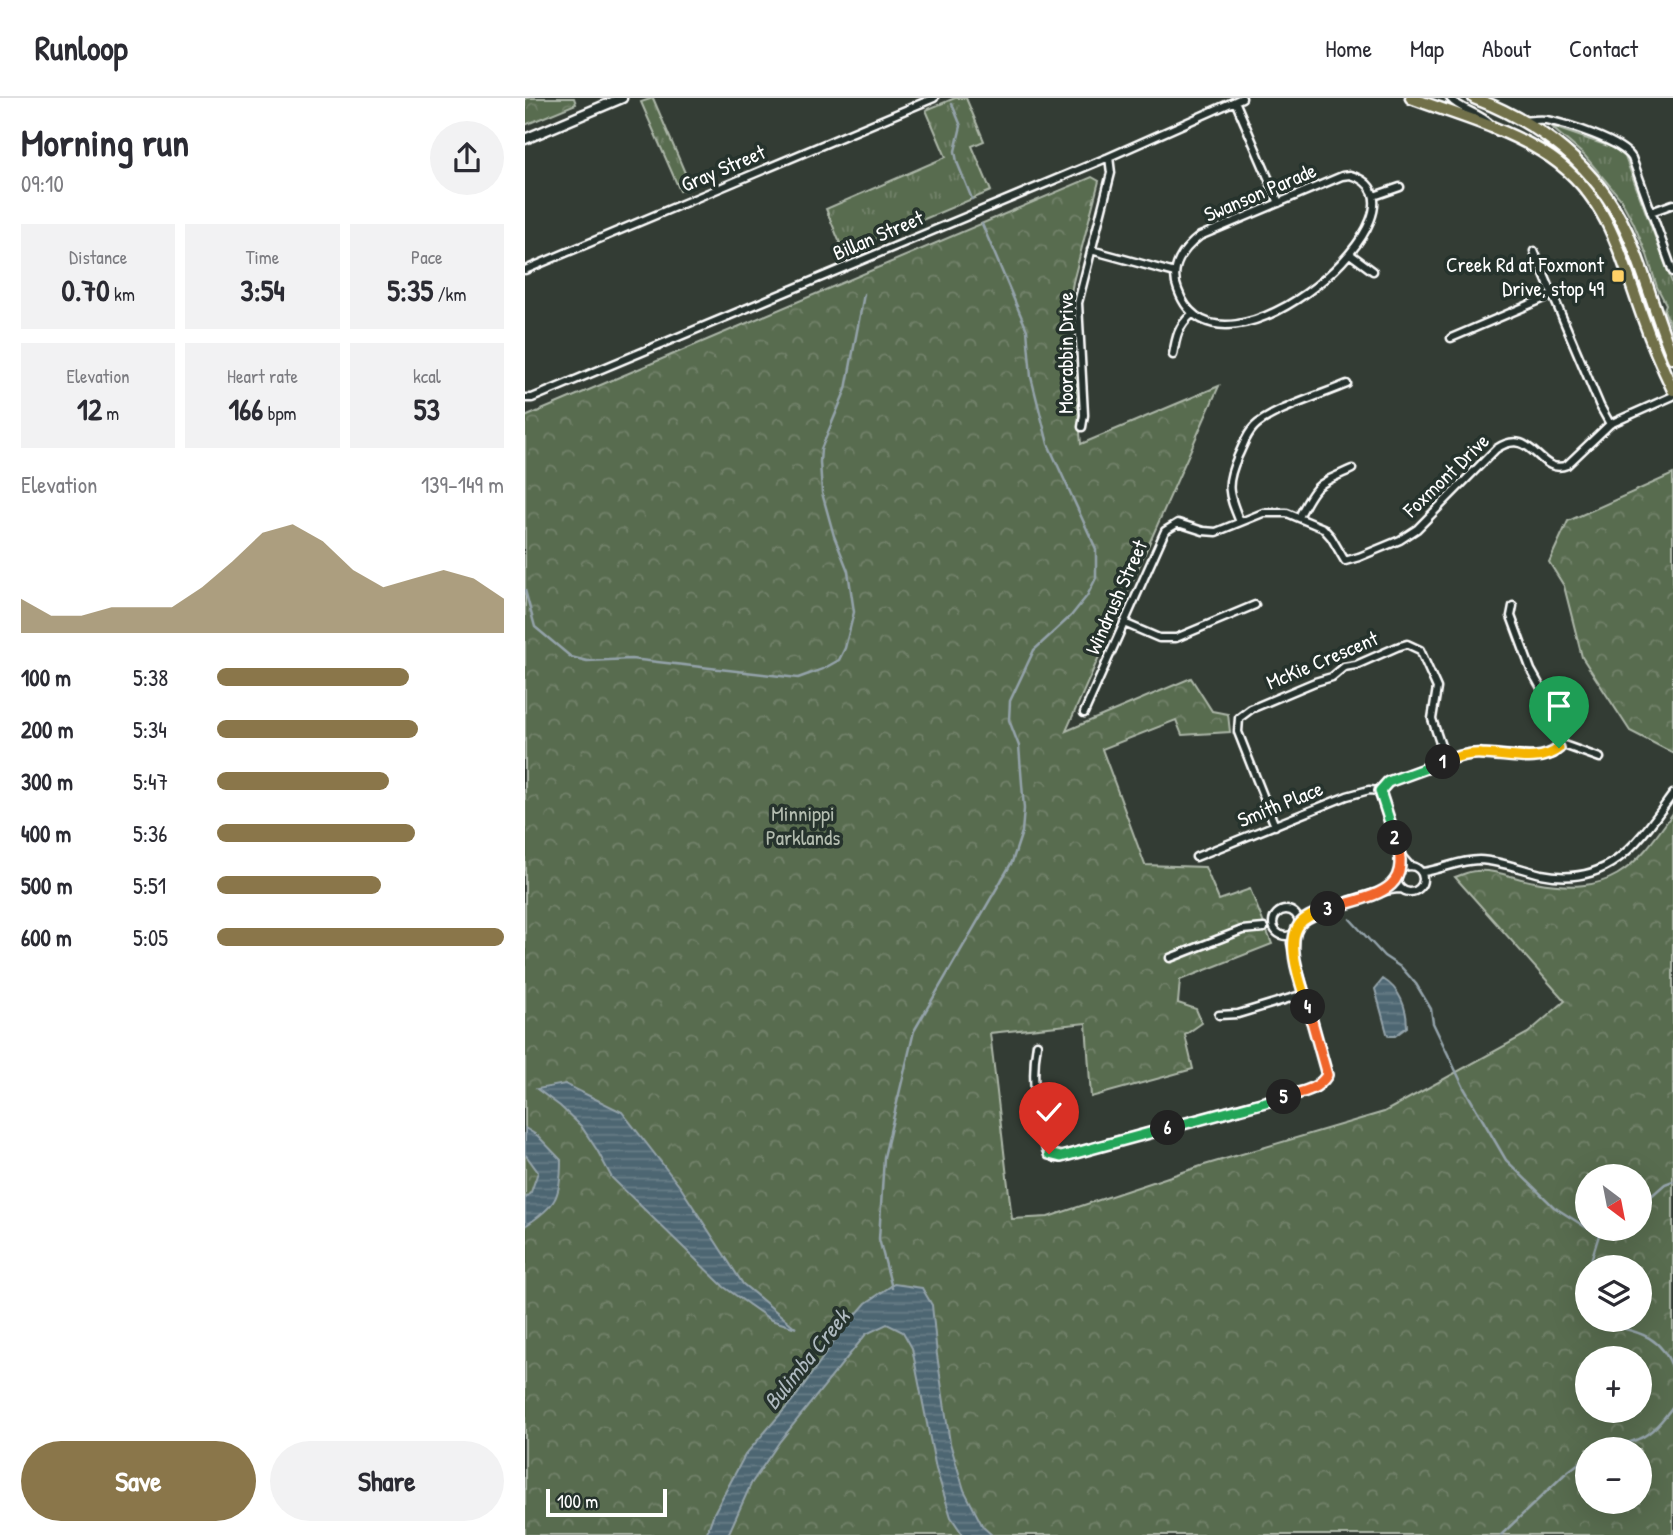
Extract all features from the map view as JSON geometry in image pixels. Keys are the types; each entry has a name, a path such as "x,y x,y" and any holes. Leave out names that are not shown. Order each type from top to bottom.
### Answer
{"main road":[{"path":"1411,98 1529,144 1575,177 1598,205 1614,235 1644,321 1673,390"},
{"path":"1474,98 1486,101 1524,121 1573,157 1594,179 1610,201 1633,246 1673,358"}],"street":[{"path":"525,139 622,98"},
{"name":"Gray Street","path":"525,270 933,98"},
{"path":"1450,98 1454,103 1484,117 1494,130"},
{"path":"1239,99 1279,203"},
{"name":"Billan Street","path":"525,398 532,398 1109,157 1239,99"},
{"path":"1524,121 1546,120 1627,150 1673,272"},
{"name":"Moorabbin Drive","path":"1082,427 1084,415 1079,303 1111,173 1109,157"},
{"name":"Swanson Parade","path":"1175,273 1181,256 1200,236 1342,176 1361,178 1374,196"},
{"path":"1091,250 1175,273 1177,288 1192,314 1206,322 1219,326 1255,320 1307,294 1336,270 1369,229 1374,218 1374,196 1399,187"},
{"path":"1651,212 1673,204"},
{"path":"1534,251 1610,425"},
{"path":"1350,254 1373,271"},
{"path":"1451,338 1552,295"},
{"path":"1173,355 1177,332 1192,314"},
{"path":"1240,522 1229,494 1228,483 1230,473 1255,425 1347,384"},
{"name":"Foxmont Drive","path":"1240,522 1275,511 1299,517 1323,528 1345,561 1359,558 1400,540 1417,529 1496,449 1506,443 1526,444 1551,466 1558,468 1567,465 1610,425 1673,396"},
{"path":"1299,517 1313,489 1352,469"},
{"name":"Windrush Street","path":"1084,713 1165,531 1178,523 1203,531 1216,531 1240,522"},
{"path":"1124,623 1159,638 1177,638 1255,605"},
{"path":"1513,606 1511,616 1531,670 1554,711 1561,744 1553,754 1542,757 1479,753 1446,761 1388,782 1380,791 1402,857 1410,866 1422,872 1477,860 1558,876 1590,872 1610,865 1627,853 1673,794"},
{"name":"McKie Crescent","path":"1275,826 1238,732 1239,718 1251,709 1332,677 1344,667 1356,665 1407,644 1420,650 1434,681 1437,694 1432,719 1446,761"},
{"path":"1561,744 1600,758"},
{"name":"Smith Place","path":"1196,857 1347,796 1369,790 1380,791"},
{"path":"1387,890 1397,881 1402,857"},
{"path":"1399,872 1410,866"},
{"path":"1037,1044 1033,1069 1036,1110 1046,1150 1056,1157 1315,1088 1327,1075 1291,943 1299,924 1310,916 1387,890 1413,892 1436,870"},
{"path":"1422,872 1424,880"},
{"path":"1397,881 1401,889"},
{"path":"1291,943 1273,928 1275,916 1281,910 1310,916"},
{"path":"1294,912 1299,924"},
{"path":"1170,958 1242,930 1264,928"},
{"path":"1283,936 1295,932"},
{"path":"1219,1015 1238,1014 1304,994"}],"green space":[{"path":"525,98 574,98 576,104 525,125"},
{"path":"653,98 691,187 680,191 641,102"},
{"path":"955,98 966,98 984,141 972,146 991,191 844,253 826,209 946,157 926,110"},
{"path":"1550,126 1614,148 1625,157 1673,285 1673,332 1664,310 1666,304 1657,287 1647,255 1620,198 1585,156"},
{"name":"Minnippi Parklands","path":"1092,177 1099,181 1069,304 1081,444 1219,386 1066,731 1191,678 1212,711 1228,714 1230,732 1182,735 1176,720 1102,749 1145,865 1205,867 1219,900 1250,889 1272,944 1180,980 1178,1003 1196,1009 1202,1023 1185,1035 1193,1069 1091,1097 1086,1023 990,1033 1012,1219 1048,1217 1201,1166 1384,1112 1528,1033 1565,1001 1455,877 1483,871 1561,885 1601,882 1632,864 1673,813 1673,1535 525,1535 525,417"},
{"path":"1673,474 1673,753 1630,731 1582,657 1564,586 1549,562 1568,521"}],"water":[{"path":"1383,979 1394,988 1406,1013 1407,1027 1395,1036 1389,1036 1387,1033 1375,989"},
{"path":"565,1084 622,1112 681,1188 743,1284 796,1328 771,1320 724,1287 612,1178 581,1126 537,1089"},
{"path":"525,1128 538,1136 561,1160 560,1183 555,1199 544,1212 525,1226 525,1199 531,1192 538,1172 525,1154"},
{"name":"Bulimba Creek","path":"894,1284 922,1288 932,1305 950,1443 964,1490 983,1527 992,1535 963,1535 951,1517 936,1469 912,1348 903,1332 887,1324 866,1334 780,1441 751,1484 728,1535 706,1535 714,1513 745,1455 797,1395 839,1334 866,1303"}],"waterway":[{"path":"952,104 961,126 955,151 957,162 972,199"},
{"path":"892,1288 879,1239 884,1157 914,1031 1012,862 1022,832 1024,809 1019,746 1009,720 1010,701 1034,650 1071,616 1087,596 1096,578 1096,549 1048,444 1031,377 1027,330 982,224"},
{"path":"525,590 535,627 571,657 587,661 631,659 798,678 839,660 845,648 854,612 848,571 834,536 822,493 820,462 821,449 846,389 864,294"},
{"path":"1350,919 1384,956 1402,968 1416,984 1431,1009 1433,1023 1464,1088 1506,1160 1554,1207 1575,1220"},
{"path":"1652,1195 1673,1181"},
{"path":"1593,1255 1597,1241"},
{"path":"1636,1332 1659,1345 1673,1369"},
{"path":"1642,1437 1658,1425 1673,1406"},
{"path":"1501,1535 1575,1466"}],"place":[{"name":"Creek Rd at Foxmont Drive, stop 49","path":"1618,276"}],"route":[{"path":"1049,1154 1061,1157 1315,1088 1322,1083 1327,1075 1325,1065 1291,943 1299,924 1310,916 1387,890 1397,881 1402,857 1382,801 1380,791 1383,786 1397,778 1458,756 1479,753 1542,757 1553,754 1559,748"}]}
